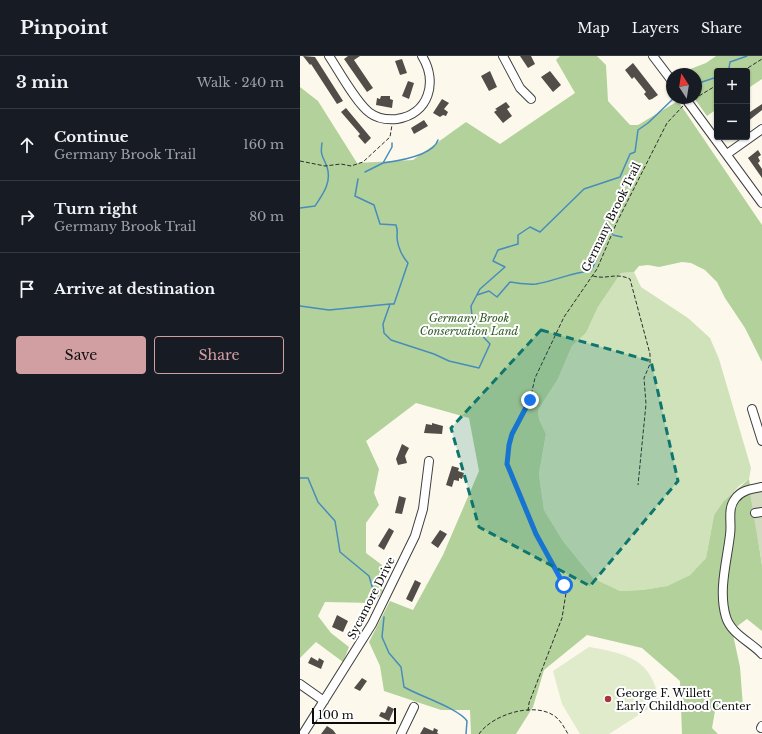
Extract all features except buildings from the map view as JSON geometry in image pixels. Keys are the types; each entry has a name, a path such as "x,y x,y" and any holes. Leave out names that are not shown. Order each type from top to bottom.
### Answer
{"street":[{"path":"329,56 369,113 380,118 392,120 408,117 420,108 428,95 431,81 429,68 422,56"},
{"path":"503,56 520,88 531,99"},
{"path":"657,57 666,71"},
{"path":"690,104 762,203"},
{"path":"727,154 762,129"},
{"path":"752,409 762,442"},
{"name":"Sycamore Drive","path":"303,734 372,624 415,536 423,509 429,461"},
{"path":"762,487 741,493 733,502 731,512 731,533 724,579 726,618 736,632 762,654"},
{"path":"300,684 324,701"},
{"path":"401,734 414,708"}],"path":[{"path":"748,68 762,59"},
{"name":"Germany Brook Trail","path":"702,92 714,86"},
{"name":"Germany Brook Trail","path":"528,711 538,679 562,618 566,593 562,580 536,534 510,472 507,456 512,434 532,395 534,380 564,317 593,276 617,222 667,123 684,104"},
{"path":"300,162 326,166 342,164 351,166 363,162 390,137 392,131 392,120"},
{"path":"593,276 598,278 618,275 630,279 650,354 650,364 644,378 646,404 638,486"},
{"path":"479,734 487,724 495,718 515,712 528,711 542,711 551,714 559,720 568,734"}],"highlighted area":[{"path":"541,330 651,361 678,481 590,586 479,527 451,428"}],"green space":[{"name":"Germany Brook Conservation Land","path":"560,56 597,56 606,65 608,101 630,125 638,125 673,104 680,104 762,225 762,362 745,328 725,298 717,282 705,270 691,263 682,262 659,267 648,265 639,266 634,272 621,273 598,307 586,333 572,346 558,379 538,410 539,419 546,434 539,474 544,510 563,541 593,578 620,591 642,590 667,586 690,575 706,558 714,515 724,501 749,479 762,565 762,631 747,619 732,630 740,667 743,707 715,711 712,728 718,734 682,734 680,681 642,648 587,635 544,670 533,707 516,734 471,734 470,710 441,710 384,691 380,666 369,642 390,601 413,610 443,555 479,471 469,418 416,403 366,441 379,469 374,493 379,505 366,523 366,553 382,565 378,582 383,591 374,603 325,602 318,616 331,633 349,647 343,662 316,642 300,658 300,87 318,101 357,163 413,160 466,122 500,144 575,93 556,60"},
{"path":"716,56 762,56 762,79 750,87 750,68 714,68 714,111 707,116 698,104 702,104 702,68 693,68 706,63"},
{"path":"634,272 641,287 688,318 710,338 719,359 751,468 749,479 739,486 714,515 706,558 690,575 667,586 642,590 620,591 593,578 563,541 544,510 539,474 546,434 539,419 538,410 558,379 572,346 586,333 598,307 621,273"},
{"path":"762,491 762,565 750,493"},
{"path":"589,647 615,652 636,661 651,676 656,688 659,702 609,734 580,734 562,704 553,671"}],"waterway":[{"path":"729,68 730,62 747,56"},
{"path":"702,82 714,78"},
{"path":"300,306 329,310 390,304 383,324 384,333 391,340 434,354 449,361 479,368 490,344 473,326 471,306 480,289 505,267 493,261 498,250 518,244 518,235 530,227 540,232 584,189 620,177 630,154 635,152 638,130 648,123 668,104"},
{"path":"383,163 406,159 422,154 435,146 438,140"},
{"path":"300,208 315,206 328,183 328,172 321,148 322,143"},
{"path":"365,172 383,163 392,147 392,143"},
{"path":"358,179 355,196 374,205 380,224 396,225 399,248 408,263 394,304 390,304"},
{"path":"601,249 608,234"},
{"path":"613,235 622,237"},
{"path":"477,295 489,291 497,297 510,282 536,284 577,273 591,271 598,256"},
{"path":"300,478 308,478 318,502 335,521 340,552 369,576 374,593"},
{"path":"384,617 382,637 389,653 401,667 404,687 447,707 462,716 467,721 466,734"}],"place":[{"name":"George F. Willett Early Childhood Center","path":"608,699"}],"route":[{"path":"530,400 512,434 507,456 507,464 536,534 564,585"}]}
